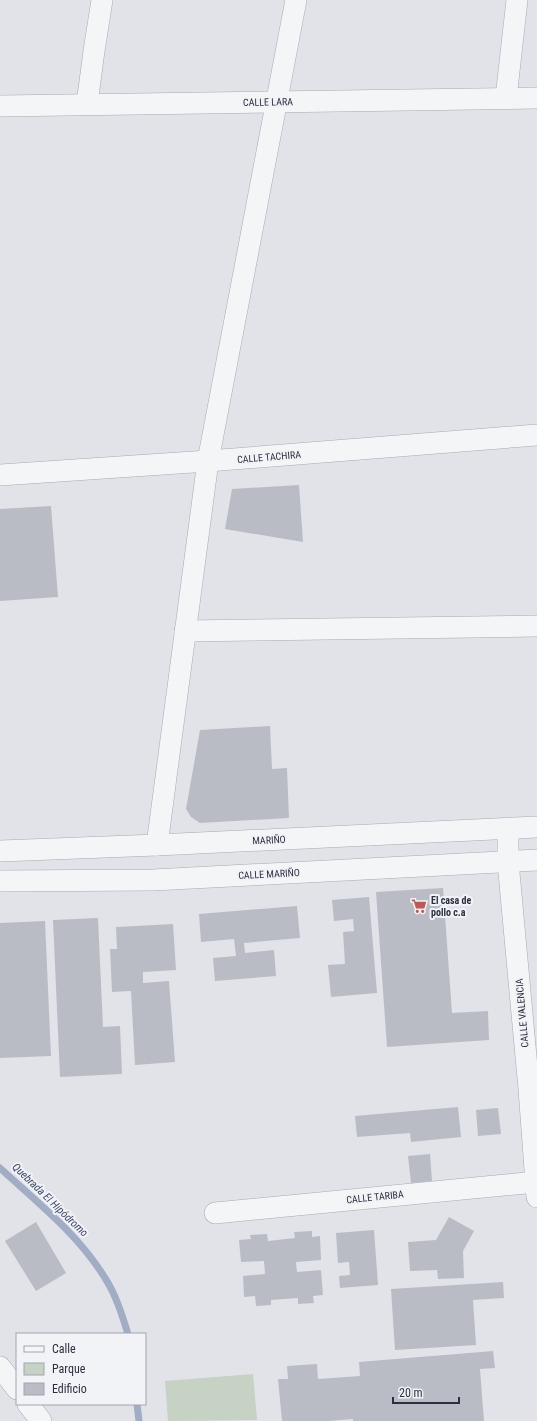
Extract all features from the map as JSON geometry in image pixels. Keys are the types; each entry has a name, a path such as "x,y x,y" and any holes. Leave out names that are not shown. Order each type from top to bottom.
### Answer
{"street":[{"path":"87,104 102,0"},
{"path":"157,845 208,461 278,101 296,0"},
{"path":"506,98 517,0"},
{"name":"CALLE LARA","path":"0,106 537,98"},
{"name":"CALLE TACHIRA","path":"0,475 208,461 537,435"},
{"path":"185,631 537,626"},
{"name":"MARIÑO","path":"0,851 537,827"},
{"name":"CALLE VALENCIA","path":"508,829 508,862 537,1189"},
{"name":"CALLE MARIÑO","path":"0,881 154,880 537,860"},
{"name":"CALLE TARIBA","path":"215,1213 537,1189"},
{"path":"0,1367 16,1388"},
{"path":"29,1405 41,1421"}],"green space":[{"path":"253,1374 257,1420 168,1421 165,1381"}],"building":[{"path":"299,485 303,542 225,529 232,489"},
{"path":"51,506 58,597 0,601 0,509"},
{"path":"270,726 272,769 287,768 289,818 200,823 191,817 186,809 200,730"},
{"path":"443,888 452,1013 488,1011 489,1040 387,1047 376,892"},
{"path":"369,897 377,993 331,997 328,965 345,964 343,932 354,931 353,919 334,921 332,900"},
{"path":"297,906 300,938 244,943 245,953 274,950 276,976 215,981 213,958 236,956 234,939 201,942 199,914"},
{"path":"98,918 103,1027 120,1026 122,1074 60,1077 53,920"},
{"path":"45,921 51,1056 0,1058 0,923"},
{"path":"173,924 176,970 143,972 143,983 169,981 175,1062 135,1065 131,991 112,992 110,949 117,949 116,927"},
{"path":"458,1107 461,1137 411,1142 410,1133 357,1137 355,1116"},
{"path":"498,1108 501,1134 478,1136 476,1110"},
{"path":"430,1154 432,1181 411,1183 408,1156"},
{"path":"449,1217 474,1231 463,1251 464,1278 438,1279 437,1270 410,1271 408,1242 436,1240"},
{"path":"36,1222 66,1273 36,1291 5,1241"},
{"path":"374,1230 378,1285 340,1288 339,1276 350,1275 349,1262 338,1263 336,1233"},
{"path":"312,1231 312,1237 320,1236 321,1260 296,1262 297,1272 321,1270 323,1295 313,1296 314,1303 298,1304 298,1298 271,1300 271,1305 256,1306 255,1296 244,1297 243,1276 265,1274 264,1261 241,1262 239,1240 251,1239 250,1235 267,1234 268,1241 295,1238 294,1232"},
{"path":"503,1282 504,1298 473,1300 476,1345 395,1350 391,1289"},
{"path":"493,1351 495,1368 480,1369 484,1421 353,1421 353,1419 329,1421 282,1421 278,1379 288,1379 287,1366 317,1364 318,1379 360,1376 359,1362"}],"waterway":[{"name":"Quebrada El Hipódromo","path":"0,1168 56,1219 70,1233 94,1262 112,1291 128,1333"},
{"name":"Quebrada El Hipódromo","path":"137,1405 139,1421"}],"place":[{"name":"El casa de pollo c.a","path":"419,906"}]}
